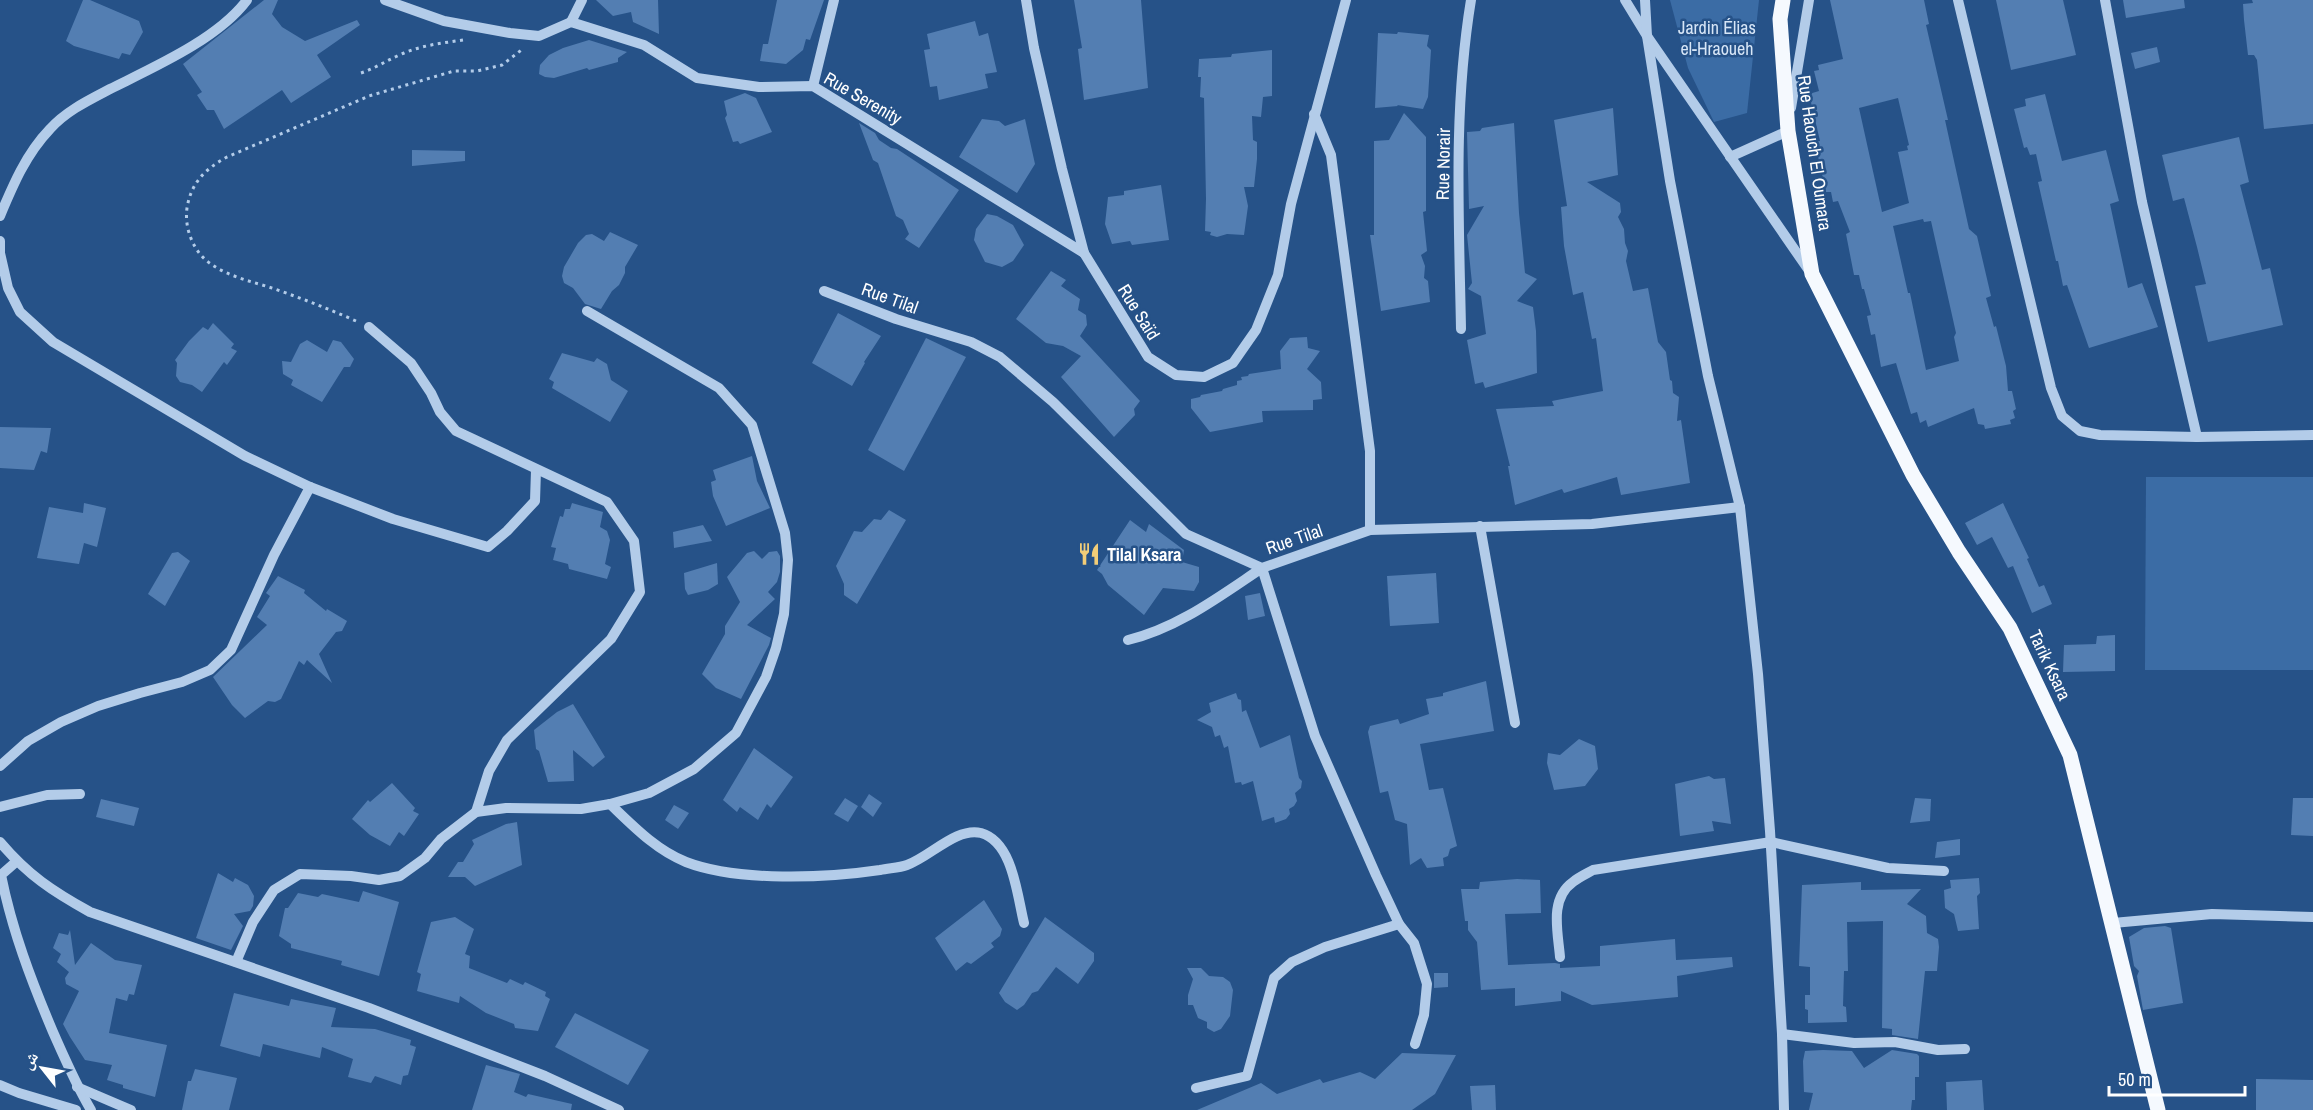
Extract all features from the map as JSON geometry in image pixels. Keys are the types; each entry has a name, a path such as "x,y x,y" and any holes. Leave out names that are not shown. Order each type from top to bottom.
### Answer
{"main road":[{"name":"Rue Haouch El Oumara","path":"1783,0 1780,19 1788,131 1812,274"},
{"name":"Tarik Ksara","path":"1812,274 1913,475 1959,552 2010,628 2070,755 2158,1110"}],"street":[{"path":"0,216 29,155 51,128 84,102 173,57 236,14 247,0"},
{"path":"384,0 444,21 539,36 571,22 582,0"},
{"path":"813,86 834,0"},
{"name":"Rue Saïd","path":"1026,0 1034,48 1084,253 1148,357 1176,375 1204,378 1233,363 1256,330 1278,275 1291,204 1346,0"},
{"name":"Rue Norair","path":"1461,329 1459,133 1461,84 1471,0"},
{"path":"1625,0 1647,36 1812,274"},
{"path":"1645,0 1647,36 1670,181 1708,376 1740,507 1758,674 1771,842 1784,1110"},
{"path":"1730,157 1788,131 1809,0"},
{"path":"1958,0 2051,388 2062,416 2080,431 2100,435 2197,437 2313,435"},
{"path":"2105,0 2142,202 2197,437"},
{"name":"Rue Serenity","path":"571,22 644,45 697,78 759,87 813,86 1084,253"},
{"path":"1314,114 1331,155 1370,451 1370,530"},
{"path":"0,241 0,253 8,288 20,312 53,342 245,456 310,487 393,519 488,547 507,531 535,501 536,470"},
{"name":"Rue Tilal","path":"824,291 896,319 971,342 1000,357 1053,402 1186,534 1262,568 1370,530 1592,524 1740,507"},
{"path":"236,962 254,922 274,890 300,874 351,876 379,880 400,876 425,858 448,833 476,812 506,808 581,809 649,793 694,770 736,733 766,677 776,648 784,614 788,560 785,533 752,424 719,388 587,311"},
{"path":"369,327 411,363 431,393 440,412 456,431 607,502 634,542 640,592 611,639 507,740 489,771 476,812"},
{"path":"0,766 28,741 61,722 98,706 182,682 210,670 231,650 274,555 310,487"},
{"path":"1480,526 1515,723"},
{"path":"1128,640 1153,634 1202,608 1262,568 1315,736 1400,924 1414,943 1427,984 1424,1015 1416,1044"},
{"path":"0,807 47,795 80,794"},
{"path":"610,804 636,830 686,862 750,875 855,873 906,866 927,856 960,834 981,833 992,838 1002,848 1013,874 1024,923"},
{"path":"0,842 16,861 51,890 90,912 455,1040 545,1076 619,1110"},
{"path":"1560,957 1556,916 1558,902 1570,883 1593,870 1771,842 1888,868 1944,871"},
{"path":"16,861 1,875 9,913 33,983 77,1087 91,1110"},
{"path":"2113,923 2212,914 2313,917"},
{"path":"1196,1088 1247,1076 1274,978 1292,962 1325,947 1400,924"},
{"path":"1782,1034 1854,1043 1895,1042 1938,1050 1965,1049"},
{"path":"0,1085 29,1097 76,1110"},
{"path":"77,1087 131,1110"}],"path":[{"path":"369,327 325,307 226,273 210,264 197,250 189,233 186,215 189,196 197,179 210,166 227,157 369,96 454,71 477,71 502,65 539,36"},
{"path":"361,73 372,70 403,53 430,45 467,39"}],"green space":[{"name":"Jardin Élias el-Hraoueh","path":"1670,0 1759,0 1747,113 1714,122 1688,68"},
{"path":"2146,477 2313,477 2313,670 2145,670"}],"building":[{"path":"83,0 90,0 139,21 143,32 130,55 122,53 119,59 74,46 66,41"},
{"path":"264,0 278,0 272,14 282,27 305,41 357,20 360,25 317,55 331,77 291,103 282,90 224,129 214,110 207,110 197,95 202,92 183,64"},
{"path":"596,0 658,0 659,34 633,22 631,12 613,16"},
{"path":"777,0 824,0 810,40 806,39 803,50 786,64 760,61 763,44 768,44"},
{"path":"1074,0 1141,0 1148,88 1084,100 1078,49 1082,48"},
{"path":"1830,0 1924,0 1929,24 1926,25 1948,120 1945,120 1969,229 1977,236 1991,296 1986,298 2006,366 2008,391 2012,391 2016,409 2013,411 2015,418 2010,420 2011,424 1985,429 1984,425 1978,424 1974,408 1928,427 1926,420 1920,423 1917,412 1911,414 1896,363 1881,367 1875,334 1871,335 1867,316 1871,315 1864,289 1862,289 1859,275 1854,275 1846,234 1850,232 1838,201 1833,202 1831,192 1826,192 1817,152 1820,152 1818,141 1820,141 1809,94 1819,91 1814,71 1819,70 1818,65 1843,59","holes":["1898,98 1909,145 1908,150 1898,152 1909,203 1882,212 1859,108","1923,219 1924,222 1931,221 1956,333 1954,337 1959,361 1926,370 1893,226"]},
{"path":"1996,0 2063,0 2076,55 2011,70"},
{"path":"2123,0 2184,0 2185,8 2126,18"},
{"path":"2252,0 2313,0 2313,124 2264,129 2257,60 2254,55 2248,55 2244,20 2243,4 2253,3"},
{"path":"975,21 979,36 988,33 997,72 985,74 988,88 939,100 937,86 930,87 924,50 930,49 927,34"},
{"path":"1398,32 1429,35 1427,46 1431,50 1428,97 1423,109 1397,105 1375,108 1378,33 1397,34"},
{"path":"589,40 627,52 618,58 618,62 589,70 587,68 554,78 539,74 540,65 549,55"},
{"path":"2157,47 2160,62 2135,69 2131,53"},
{"path":"1272,50 1272,96 1263,97 1261,117 1252,116 1253,140 1257,142 1257,159 1254,187 1244,187 1248,206 1244,235 1227,234 1217,237 1210,235 1211,232 1205,231 1204,98 1200,97 1199,59 1231,57 1232,54"},
{"path":"745,93 756,98 772,132 740,144 738,141 733,142 725,118 727,115 724,101"},
{"path":"2045,94 2062,161 2106,150 2119,201 2110,204 2128,288 2142,283 2158,327 2089,348 2067,285 2063,286 2058,261 2056,261 2038,182 2042,181 2036,154 2030,155 2027,147 2024,148 2014,109 2026,106 2025,99"},
{"path":"1613,108 1618,175 1587,182 1620,203 1621,212 1618,217 1624,229 1628,251 1626,261 1633,291 1648,288 1658,342 1666,352 1673,393 1679,397 1677,421 1681,420 1690,483 1621,495 1617,477 1564,493 1562,489 1515,505 1508,466 1510,466 1496,409 1554,406 1552,401 1603,391 1596,338 1592,339 1583,292 1573,295 1564,246 1561,207 1567,206 1554,120"},
{"path":"1404,113 1426,137 1426,211 1423,212 1427,251 1421,255 1425,266 1424,278 1428,281 1430,302 1381,311 1370,235 1374,235 1374,141 1389,140"},
{"path":"982,119 999,121 1005,126 1025,119 1035,164 1017,193 959,157"},
{"path":"859,123 875,133 879,140 897,149 959,190 919,248 905,239 909,234 903,220 896,216 878,163 873,160"},
{"path":"1514,123 1525,273 1537,279 1517,301 1533,307 1537,373 1485,388 1483,382 1475,384 1467,340 1486,334 1481,296 1468,289 1472,283 1467,235 1484,206 1469,209 1467,132"},
{"path":"2239,137 2249,182 2240,185 2262,270 2270,268 2283,325 2208,342 2195,286 2206,284 2197,247 2184,198 2173,201 2162,155"},
{"path":"412,150 465,151 465,161 412,166"},
{"path":"1161,185 1169,240 1132,245 1130,241 1112,244 1105,224 1108,197 1124,195 1124,191"},
{"path":"987,214 997,216 1013,225 1024,245 1013,261 1002,267 985,262 974,240 976,229"},
{"path":"610,232 638,245 625,267 625,273 619,285 612,291 601,309 585,304 573,288 564,283 562,276 564,267 578,243 586,235 592,234 604,241"},
{"path":"1051,271 1066,280 1061,286 1080,299 1078,310 1086,315 1087,325 1080,336 1140,401 1134,409 1135,415 1114,437 1061,377 1081,356 1063,346 1046,343 1016,319"},
{"path":"838,313 881,336 852,386 812,363"},
{"path":"213,323 234,344 231,348 237,351 227,365 224,362 202,392 192,385 180,382 176,376 177,363 175,360 203,327 208,330"},
{"path":"1307,337 1308,348 1320,351 1307,369 1321,382 1322,399 1313,400 1313,410 1262,411 1263,422 1210,432 1191,408 1191,399 1237,385 1237,381 1242,380 1241,377 1281,369 1280,351 1290,338"},
{"path":"926,338 966,357 904,471 868,450"},
{"path":"307,340 327,352 333,340 341,342 354,359 350,367 344,367 322,402 291,385 293,380 283,374 282,361 291,362 300,344"},
{"path":"562,353 594,362 597,358 607,364 611,380 628,391 610,422 552,388 554,382 549,379"},
{"path":"0,427 51,428 47,453 41,451 34,470 0,468"},
{"path":"752,456 757,481 770,508 726,526 713,496 711,482 716,480 713,470"},
{"path":"84,503 106,508 97,547 84,543 79,564 37,558 49,507 83,513"},
{"path":"572,503 603,512 600,527 607,531 610,540 605,564 611,567 607,579 569,569 568,564 553,560 556,548 551,547 560,516 563,517 565,509 570,509"},
{"path":"2003,503 2029,558 2027,559 2039,587 2044,585 2052,604 2032,613 2013,566 2008,568 1992,537 1977,545 1965,523"},
{"path":"889,510 906,520 857,604 844,595 844,584 836,566 854,531 862,532 874,519 881,520"},
{"path":"1130,520 1146,532 1149,524 1184,550 1182,562 1199,567 1199,582 1194,591 1163,588 1144,615 1108,585 1097,570"},
{"path":"703,525 712,541 674,548 673,532"},
{"path":"754,551 762,559 769,552 777,551 780,556 780,572 777,582 768,592 775,599 747,625 771,638 741,699 716,688 702,674 725,634 725,626 740,602 727,577 747,553"},
{"path":"178,552 190,561 165,606 148,594 172,553"},
{"path":"717,563 718,584 708,590 688,595 685,589 684,573"},
{"path":"1436,573 1439,623 1390,626 1387,576"},
{"path":"278,576 305,590 304,593 326,611 327,609 347,621 342,631 336,632 319,654 332,683 307,660 304,665 299,661 281,699 275,702 268,701 245,718 232,705 213,677 267,625 257,617 270,596 266,593"},
{"path":"1260,593 1265,616 1248,620 1245,596"},
{"path":"2115,635 2115,671 2063,672 2064,645 2096,644 2097,636"},
{"path":"1486,681 1494,731 1420,744 1429,790 1443,788 1457,846 1450,849 1448,856 1443,858 1444,866 1427,868 1421,858 1410,865 1407,824 1395,820 1388,791 1380,793 1368,732 1370,726 1398,719 1400,724 1429,714 1426,699 1443,696 1443,693"},
{"path":"1236,693 1238,699 1241,700 1242,712 1246,710 1260,748 1290,735 1299,778 1302,781 1301,788 1295,793 1297,801 1289,809 1290,814 1286,819 1275,823 1274,817 1262,821 1253,781 1242,785 1241,782 1235,783 1228,746 1224,748 1220,735 1215,737 1212,727 1197,720 1211,712 1209,703"},
{"path":"573,704 605,757 593,767 573,750 574,781 548,782 539,751 536,749 534,730 557,712"},
{"path":"1579,739 1595,746 1598,769 1585,786 1554,790 1547,763 1548,753 1560,755"},
{"path":"754,748 793,777 771,808 767,804 758,820 740,807 737,812 723,800"},
{"path":"1709,776 1714,779 1725,778 1731,824 1712,821 1714,831 1680,836 1675,784"},
{"path":"392,783 415,808 413,811 419,814 404,836 399,832 390,846 370,835 352,819 368,800 370,802"},
{"path":"869,794 882,803 873,817 861,807"},
{"path":"845,798 858,806 848,822 834,814"},
{"path":"1915,798 1931,799 1930,821 1910,823"},
{"path":"2293,798 2313,798 2313,836 2291,835"},
{"path":"101,799 139,808 134,826 96,817"},
{"path":"674,805 689,813 678,829 665,820"},
{"path":"517,822 522,865 475,886 465,877 448,877 458,862 463,862 474,844 472,840 506,824"},
{"path":"1960,839 1960,855 1935,858 1937,842"},
{"path":"218,873 233,882 235,878 248,885 254,896 250,911 234,914 243,926 231,950 196,938"},
{"path":"1979,878 1980,893 1977,896 1979,929 1958,931 1954,914 1945,908 1944,890 1951,888 1950,880"},
{"path":"1540,880 1541,913 1505,914 1508,965 1555,963 1560,964 1560,968 1600,966 1600,946 1675,939 1676,960 1732,957 1733,967 1677,976 1678,997 1592,1005 1561,991 1561,1001 1515,1006 1515,988 1481,990 1477,942 1468,930 1468,921 1465,921 1461,889 1479,889 1480,882"},
{"path":"1861,882 1861,890 1921,889 1907,904 1926,916 1927,933 1938,939 1939,947 1937,971 1925,971 1918,1039 1892,1035 1892,1029 1882,1028 1883,921 1847,922 1848,971 1844,971 1843,1006 1846,1007 1847,1022 1808,1023 1805,995 1810,995 1810,967 1799,966 1802,885"},
{"path":"363,891 399,902 379,976 341,965 342,961 291,948 291,944 279,936 285,908 288,908 298,893 318,897 322,894 359,902"},
{"path":"984,900 1002,929 1000,936 991,943 994,947 971,964 967,962 956,971 935,938"},
{"path":"455,917 474,929 465,954 470,956 469,968 507,983 510,979 523,985 525,982 546,992 545,996 550,999 538,1031 515,1028 514,1024 486,1013 460,996 459,1003 417,991 421,974 417,972 431,922"},
{"path":"1045,917 1094,953 1094,961 1078,984 1056,967 1038,991 1032,993 1024,1005 1017,1010 1005,1002 999,993"},
{"path":"2165,926 2171,928 2183,1003 2143,1010 2137,976 2139,971 2134,966 2129,937 2144,928"},
{"path":"70,930 75,965 91,943 115,960 142,965 134,995 129,994 127,1001 116,998 109,1033 167,1045 155,1097 123,1088 123,1085 107,1080 112,1065 85,1060 63,1024 79,991 66,984 65,978 69,972 57,962 61,954 53,948 59,933 68,935"},
{"path":"1187,968 1201,968 1209,976 1223,977 1230,982 1233,990 1230,1016 1221,1029 1214,1032 1207,1028 1207,1022 1198,1018 1193,1005 1188,1005 1188,995 1193,979"},
{"path":"1434,973 1448,973 1448,987 1434,988"},
{"path":"234,993 289,1006 291,999 336,1008 331,1027 375,1029 411,1040 410,1045 416,1047 408,1075 403,1076 401,1085 375,1076 371,1083 348,1077 353,1059 322,1047 320,1058 263,1044 260,1057 220,1046"},
{"path":"575,1013 649,1050 628,1085 555,1047"},
{"path":"1892,1050 1917,1054 1919,1056 1919,1077 1915,1077 1915,1100 1912,1100 1911,1110 1809,1110 1813,1093 1804,1092 1805,1051 1852,1051 1864,1068"},
{"path":"1402,1053 1456,1055 1435,1094 1412,1110 1197,1110 1261,1083 1277,1094 1320,1079 1323,1083 1360,1072 1375,1079"},
{"path":"486,1065 520,1074 514,1092 526,1097 528,1094 572,1104 571,1110 472,1110"},
{"path":"195,1069 237,1078 229,1110 182,1110 188,1081 191,1081"},
{"path":"2256,1079 2313,1080 2313,1110 2256,1110"},
{"path":"1982,1080 1984,1110 1947,1110 1946,1082"},
{"path":"1495,1085 1496,1110 1472,1110 1470,1086"}],"place":[{"name":"Tilal Ksara","path":"1089,554"}]}
